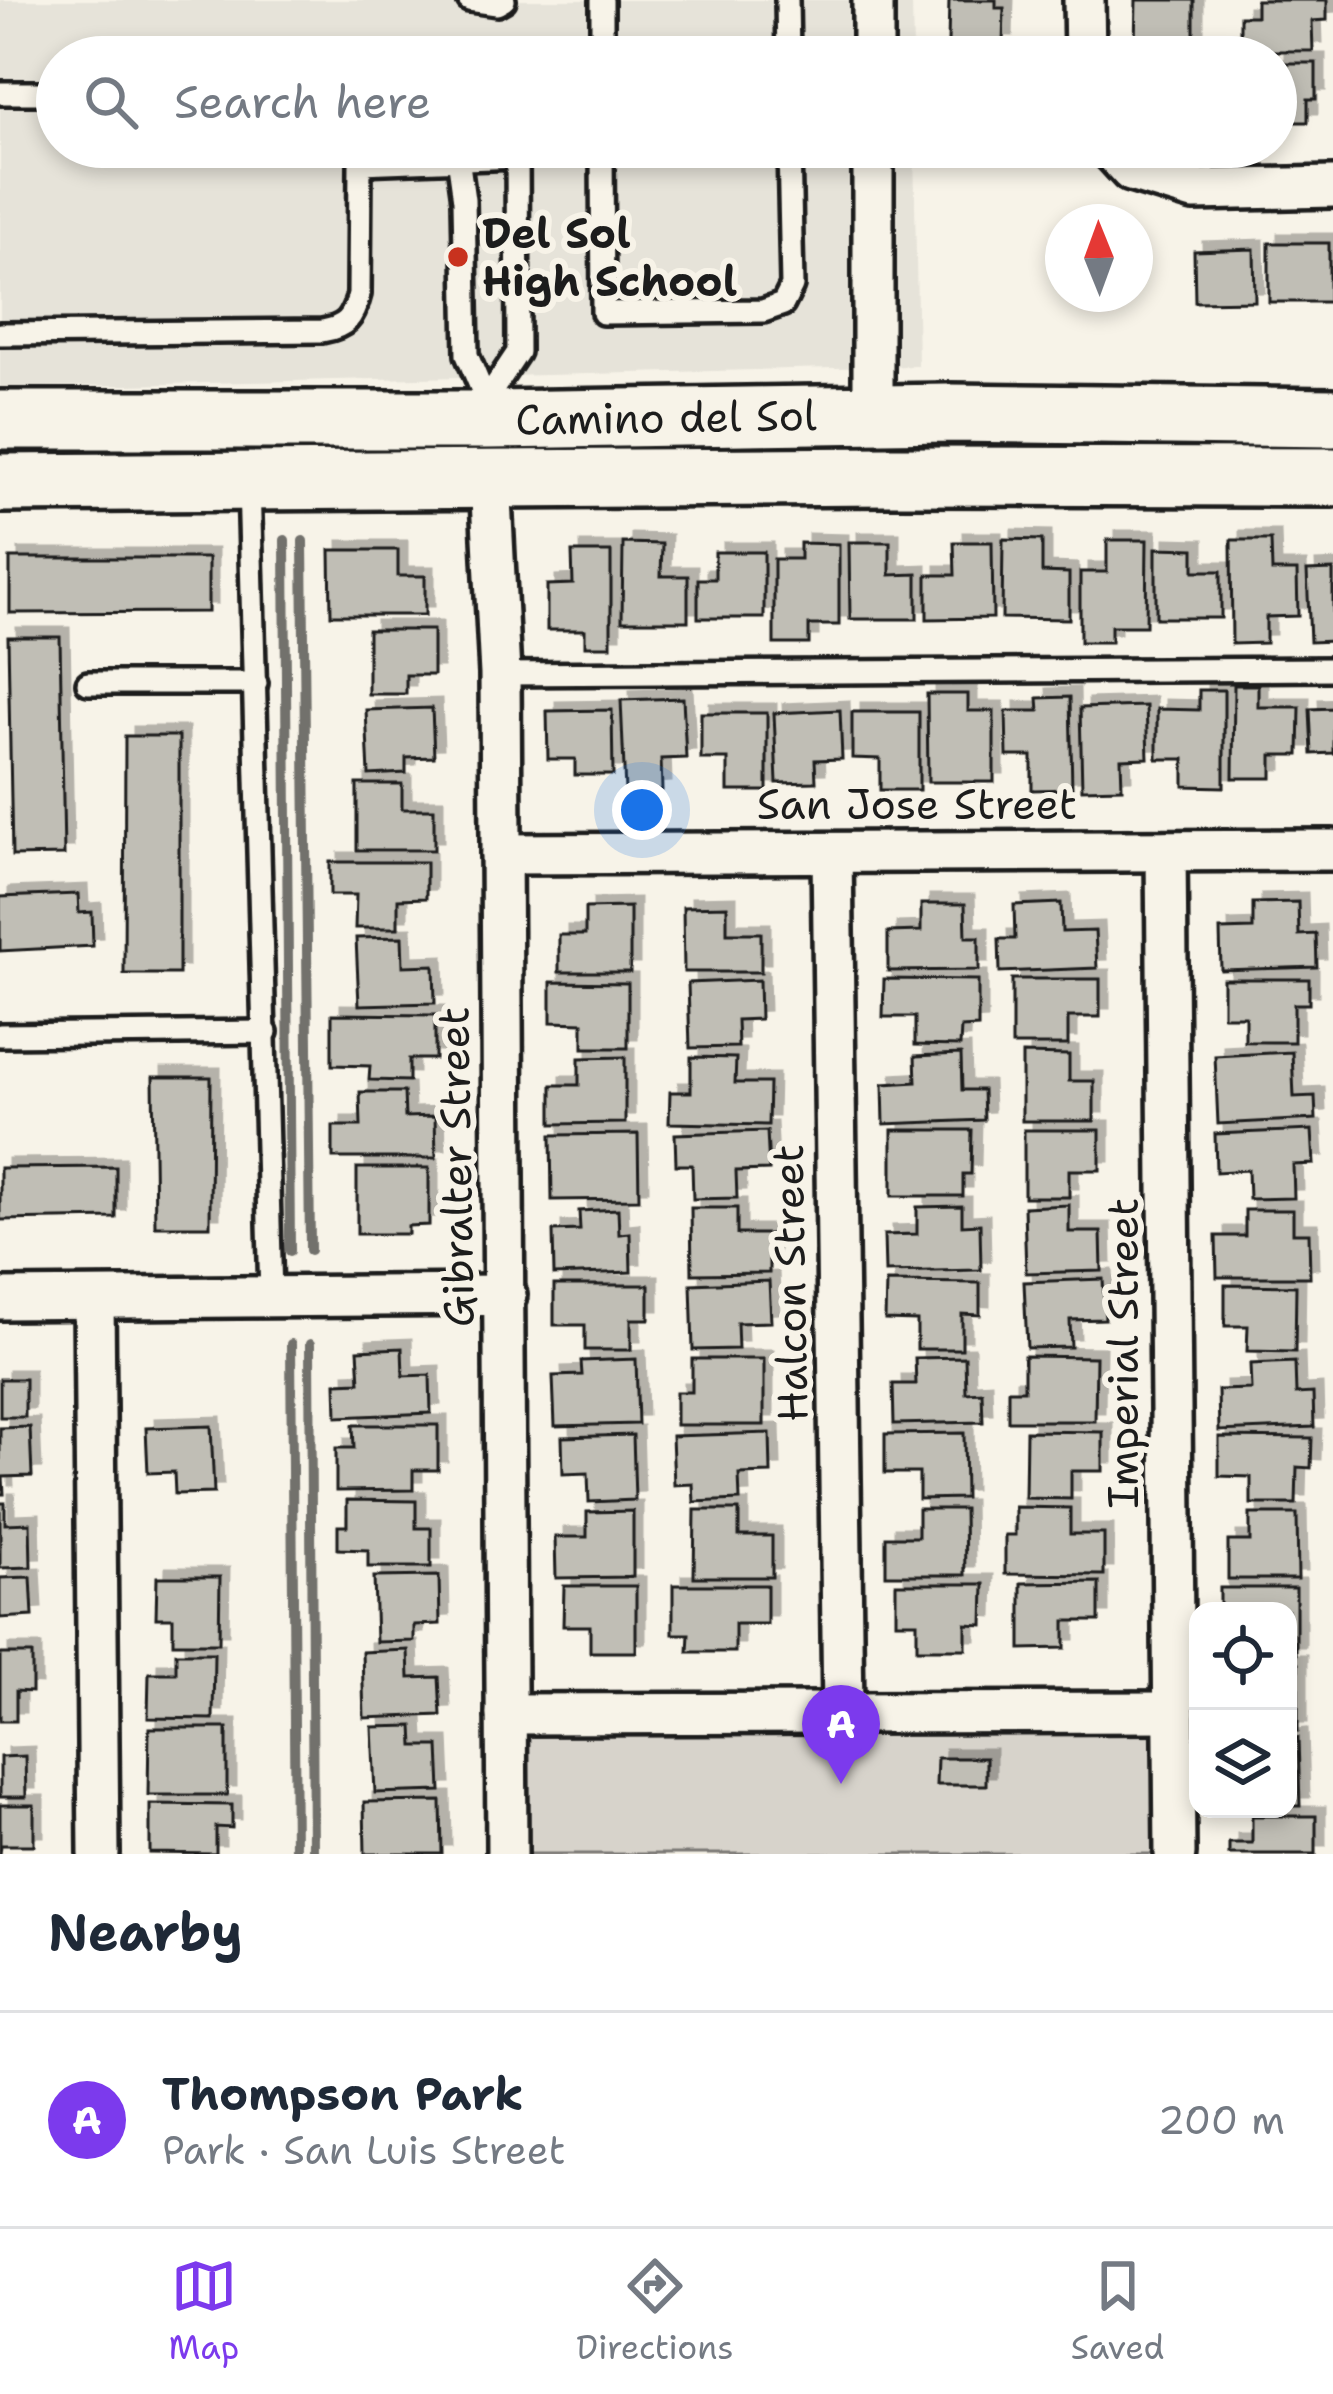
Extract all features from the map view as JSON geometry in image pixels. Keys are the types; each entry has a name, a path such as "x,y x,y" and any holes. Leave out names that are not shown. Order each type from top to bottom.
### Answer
{"street":[{"path":"873,0 873,36"},
{"path":"1084,0 1085,36"},
{"path":"873,168 873,415"},
{"path":"1128,168 1194,190 1333,187"},
{"name":"Camino del Sol","path":"0,483 249,481 488,440 873,415 1333,418"},
{"name":"Camino del Sol","path":"0,420 1333,477"},
{"name":"Gibralter Street","path":"488,440 500,674 507,1854"},
{"name":"San Jose Street","path":"501,854 1333,850"},
{"name":"Imperial Street","path":"1166,851 1175,1854"},
{"name":"Halcon Street","path":"832,853 843,1713"},
{"path":"0,1299 506,1295"},
{"path":"94,1299 99,1854"},
{"path":"506,1714 1174,1712"}],"lane":[{"path":"469,0 497,4 504,0"},
{"path":"602,0 602,36"},
{"path":"787,0 788,36"},
{"path":"0,93 36,93"},
{"path":"0,334 322,332 343,327 355,313 359,295 360,168"},
{"path":"460,168 467,355 488,440"},
{"path":"488,440 518,352 517,168"},
{"path":"602,168 603,313 763,311 783,304 791,286 789,168"},
{"path":"249,481 271,1297"},
{"path":"500,674 1333,669"},
{"path":"88,683 256,682"},
{"path":"0,1035 266,1033"}],"shaded area":[{"name":"Del Sol High School","path":"0,0 912,0 913,36 36,36 36,168 914,168 918,366 0,388"},
{"path":"1174,1712 1175,1854 507,1854 506,1714"}],"building":[{"path":"949,0 996,0 996,8 1004,8 1003,36 948,36"},
{"path":"1136,0 1194,0 1194,36 1135,36"},
{"path":"1256,0 1327,0 1327,20 1312,21 1313,51 1297,51 1297,36 1240,36 1240,16 1256,16"},
{"path":"1297,63 1316,63 1316,99 1308,99 1308,122 1297,122"},
{"path":"1269,243 1329,243 1329,302 1269,302"},
{"path":"1254,249 1255,301 1195,302 1194,251"},
{"path":"1003,539 1042,540 1042,572 1069,573 1069,619 1002,618"},
{"path":"1107,540 1147,540 1146,626 1111,626 1111,642 1080,642 1080,572 1107,572"},
{"path":"1231,540 1271,540 1272,571 1297,571 1298,616 1266,617 1266,643 1232,644"},
{"path":"849,542 890,542 890,575 917,574 917,619 850,619"},
{"path":"954,542 992,542 993,618 927,619 927,575 955,575"},
{"path":"623,543 662,544 661,576 688,576 688,621 622,621"},
{"path":"800,543 839,544 839,625 809,625 809,644 774,644 774,559 800,559"},
{"path":"1156,548 1194,549 1194,571 1221,571 1221,618 1156,618"},
{"path":"330,550 398,550 398,576 425,576 425,615 331,615"},
{"path":"572,552 611,552 611,646 585,646 585,630 547,630 547,585 573,584"},
{"path":"715,552 764,552 764,618 698,618 698,579 715,579"},
{"path":"10,558 208,558 208,612 10,613"},
{"path":"1333,570 1333,641 1310,642 1307,571"},
{"path":"368,630 433,630 433,675 406,675 406,694 368,694"},
{"path":"8,637 60,637 64,855 12,856"},
{"path":"1234,685 1258,685 1258,707 1300,707 1299,755 1272,755 1272,778 1233,778"},
{"path":"1199,690 1224,690 1224,787 1184,786 1184,759 1157,759 1157,709 1199,710"},
{"path":"927,694 968,694 968,711 994,711 994,782 928,782"},
{"path":"1070,697 1072,789 1032,790 1032,756 1007,756 1006,711 1039,711 1038,698"},
{"path":"683,698 686,758 661,759 662,790 625,792 621,700"},
{"path":"1146,706 1148,758 1121,759 1122,788 1082,789 1080,708"},
{"path":"432,708 434,757 406,758 406,773 369,775 366,710"},
{"path":"1333,708 1333,753 1312,754 1310,709"},
{"path":"612,710 613,775 575,775 575,759 548,759 547,711"},
{"path":"840,710 842,759 815,760 816,782 777,783 774,713"},
{"path":"852,712 919,712 919,790 880,790 880,759 852,758"},
{"path":"701,713 767,713 767,791 728,791 728,759 701,759"},
{"path":"125,736 179,736 179,974 124,974"},
{"path":"357,784 402,784 402,809 434,809 434,850 357,850"},
{"path":"330,862 426,862 426,898 398,899 398,928 355,928 356,895 330,895"},
{"path":"78,894 79,913 92,912 93,946 0,951 0,897"},
{"path":"1298,902 1299,935 1316,934 1317,967 1221,970 1220,930 1253,929 1253,903"},
{"path":"1061,903 1062,932 1095,931 1097,968 1000,972 999,939 1015,939 1014,905"},
{"path":"921,904 965,904 966,937 979,937 979,970 888,971 888,932 921,931"},
{"path":"727,906 727,933 761,933 761,972 684,972 683,907"},
{"path":"630,907 630,972 559,972 559,935 585,935 585,908"},
{"path":"402,937 403,966 434,965 435,1003 359,1005 356,938"},
{"path":"884,979 978,980 978,1027 961,1028 960,1046 915,1045 915,1017 883,1017"},
{"path":"1012,979 1100,979 1100,1017 1068,1017 1068,1045 1012,1045"},
{"path":"1223,979 1309,979 1309,1004 1294,1004 1294,1042 1245,1042 1245,1016 1223,1016"},
{"path":"759,980 760,1019 737,1020 738,1047 690,1048 688,983"},
{"path":"551,982 628,983 628,1048 583,1048 583,1023 551,1022"},
{"path":"332,1014 435,1015 435,1059 409,1059 409,1081 369,1080 370,1066 332,1065"},
{"path":"1292,1052 1294,1097 1315,1096 1316,1119 1218,1124 1215,1056"},
{"path":"961,1054 962,1090 983,1090 984,1120 884,1124 883,1084 916,1082 915,1056"},
{"path":"1022,1054 1069,1055 1069,1081 1094,1081 1094,1121 1022,1121"},
{"path":"625,1057 625,1123 552,1124 552,1085 579,1085 579,1058"},
{"path":"691,1057 736,1058 735,1083 769,1083 768,1125 669,1123 670,1092 691,1092"},
{"path":"153,1077 211,1077 210,1226 155,1226"},
{"path":"360,1092 404,1092 405,1117 435,1116 436,1158 333,1158 333,1126 361,1126"},
{"path":"892,1130 972,1130 971,1174 963,1174 963,1196 892,1196"},
{"path":"1024,1130 1100,1130 1100,1170 1069,1170 1069,1197 1024,1197"},
{"path":"1312,1130 1314,1164 1293,1165 1294,1198 1249,1199 1248,1170 1216,1172 1215,1134"},
{"path":"767,1131 769,1170 736,1171 737,1198 693,1199 692,1165 676,1165 675,1134"},
{"path":"638,1134 639,1199 552,1200 551,1135"},
{"path":"116,1167 116,1218 0,1220 0,1168"},
{"path":"357,1168 429,1168 429,1225 408,1226 408,1234 357,1234"},
{"path":"1069,1205 1069,1232 1101,1232 1102,1271 1026,1273 1024,1207"},
{"path":"962,1206 962,1225 980,1224 981,1270 885,1272 884,1235 917,1234 917,1207"},
{"path":"691,1208 737,1208 737,1234 769,1234 769,1273 692,1274"},
{"path":"618,1209 619,1234 630,1233 631,1272 554,1275 553,1231 580,1230 579,1211"},
{"path":"1245,1210 1293,1210 1293,1233 1309,1233 1310,1277 1217,1277 1216,1236 1245,1236"},
{"path":"1103,1279 1105,1319 1070,1320 1071,1347 1027,1348 1024,1282"},
{"path":"769,1281 771,1322 737,1323 738,1349 693,1350 691,1284"},
{"path":"886,1282 980,1283 980,1315 962,1314 962,1349 917,1349 917,1321 885,1320"},
{"path":"554,1285 649,1285 649,1319 631,1319 631,1350 585,1350 585,1325 554,1325"},
{"path":"1225,1285 1296,1286 1295,1352 1247,1351 1248,1326 1225,1326"},
{"path":"402,1348 403,1376 430,1375 431,1413 337,1417 336,1383 360,1382 358,1350"},
{"path":"1024,1356 1096,1357 1095,1421 1008,1421 1008,1390 1024,1390"},
{"path":"965,1357 966,1393 982,1392 983,1422 894,1424 893,1384 916,1384 915,1358"},
{"path":"636,1359 638,1424 555,1426 553,1376 582,1375 581,1361"},
{"path":"692,1359 764,1359 764,1425 676,1425 676,1392 692,1392"},
{"path":"1295,1362 1296,1394 1313,1393 1314,1427 1219,1431 1218,1390 1251,1389 1250,1364"},
{"path":"0,1379 25,1379 25,1417 0,1417"},
{"path":"353,1425 438,1425 438,1470 413,1470 413,1490 336,1491 336,1448 354,1448"},
{"path":"211,1426 214,1493 175,1494 174,1472 148,1473 146,1428"},
{"path":"30,1427 32,1476 3,1477 4,1494 0,1494 0,1428"},
{"path":"1026,1431 1103,1432 1103,1471 1071,1471 1071,1499 1025,1498"},
{"path":"770,1433 771,1473 739,1474 740,1500 694,1502 693,1484 674,1485 672,1436"},
{"path":"964,1433 965,1498 919,1499 919,1473 885,1473 885,1434"},
{"path":"633,1435 635,1500 589,1502 588,1473 563,1474 562,1437"},
{"path":"1219,1437 1312,1438 1311,1468 1297,1467 1296,1504 1251,1504 1251,1477 1219,1476"},
{"path":"347,1500 416,1501 416,1528 431,1528 431,1567 368,1567 368,1550 338,1549 338,1526 347,1526"},
{"path":"0,1503 5,1503 5,1524 30,1523 31,1567 0,1568"},
{"path":"1015,1507 1070,1508 1070,1534 1104,1534 1104,1575 1005,1574 1005,1535 1015,1535"},
{"path":"918,1509 964,1509 965,1575 886,1575 886,1537 918,1537"},
{"path":"695,1510 739,1510 739,1536 772,1536 772,1577 694,1577"},
{"path":"633,1511 633,1577 556,1578 555,1537 587,1537 587,1512"},
{"path":"1250,1514 1297,1514 1298,1579 1228,1579 1228,1541 1250,1541"},
{"path":"439,1576 440,1624 414,1625 414,1641 376,1642 374,1577"},
{"path":"31,1577 33,1616 0,1618 0,1578"},
{"path":"157,1577 220,1577 219,1643 173,1643 173,1618 156,1618"},
{"path":"1099,1582 1099,1621 1065,1621 1065,1648 1021,1649 1021,1583"},
{"path":"896,1584 984,1584 983,1625 966,1624 966,1649 917,1649 917,1622 896,1622"},
{"path":"673,1585 767,1585 767,1624 735,1624 735,1652 688,1652 689,1634 673,1634"},
{"path":"564,1586 636,1586 636,1652 590,1652 590,1626 563,1626"},
{"path":"1220,1588 1296,1588 1296,1602 1220,1602"},
{"path":"408,1650 409,1678 439,1677 441,1715 364,1718 362,1652"},
{"path":"176,1653 214,1653 213,1719 148,1718 149,1673 176,1673"},
{"path":"0,1654 32,1654 32,1692 16,1691 16,1721 0,1721"},
{"path":"413,1726 414,1746 439,1746 441,1791 375,1793 372,1727"},
{"path":"149,1728 227,1728 227,1795 148,1795"},
{"path":"1298,1738 1300,1806 1297,1806"},
{"path":"25,1756 26,1797 0,1797 0,1757"},
{"path":"937,1758 986,1758 986,1785 936,1785"},
{"path":"441,1801 442,1854 365,1854 364,1802"},
{"path":"150,1804 232,1805 232,1828 216,1827 216,1854 150,1853"},
{"path":"0,1805 34,1805 34,1845 1,1845 0,1854"},
{"path":"1316,1816 1316,1854 1229,1854 1229,1843 1252,1843 1252,1818"}],"waterway":[{"path":"285,540 290,1251"},
{"path":"303,541 310,1250"},
{"path":"291,1344 295,1854"},
{"path":"310,1344 313,1854"}],"place":[{"name":"Del Sol High School","path":"458,257"},
{"name":"Thompson Park","path":"841,1784"}]}
